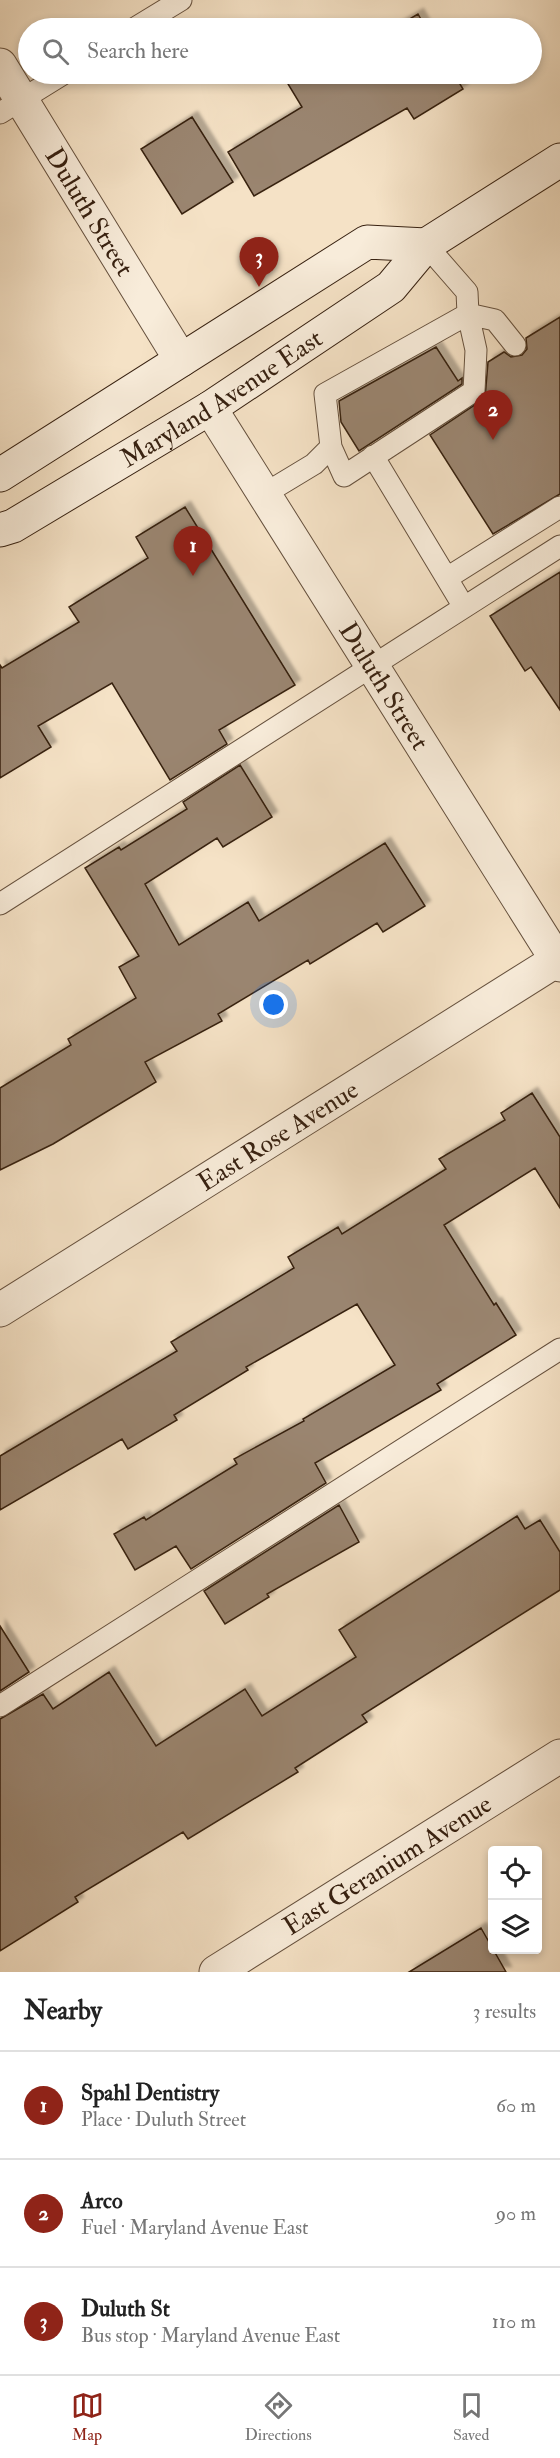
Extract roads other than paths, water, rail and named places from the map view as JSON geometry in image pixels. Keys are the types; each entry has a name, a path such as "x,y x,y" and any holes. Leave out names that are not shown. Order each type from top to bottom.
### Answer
{"street":[{"name":"Duluth Street","path":"0,65 11,106 181,360"},
{"name":"Maryland Avenue East","path":"0,530 13,526 210,408 391,287 426,245 560,160"},
{"name":"Maryland Avenue East","path":"0,475 367,242 426,245"},
{"name":"Duluth Street","path":"210,408 266,493 558,963"},
{"name":"East Rose Avenue","path":"0,1310 558,963"},
{"name":"East Geranium Avenue","path":"216,1972 560,1756"}],"lane":[{"path":"151,18 181,0"},
{"path":"11,106 47,84"},
{"path":"426,245 467,292 468,314 476,350 474,391 344,476 331,447 325,394 468,314 495,320 515,345"},
{"path":"266,493 314,464 331,447"},
{"path":"373,456 464,607"},
{"path":"447,578 560,507"},
{"path":"0,904 560,546"},
{"path":"0,1706 560,1349"}],"place":[{"name":"Duluth St","path":"259,287"},
{"name":"Arco","path":"493,440"},
{"name":"Spahl Dentistry","path":"193,576"}]}
